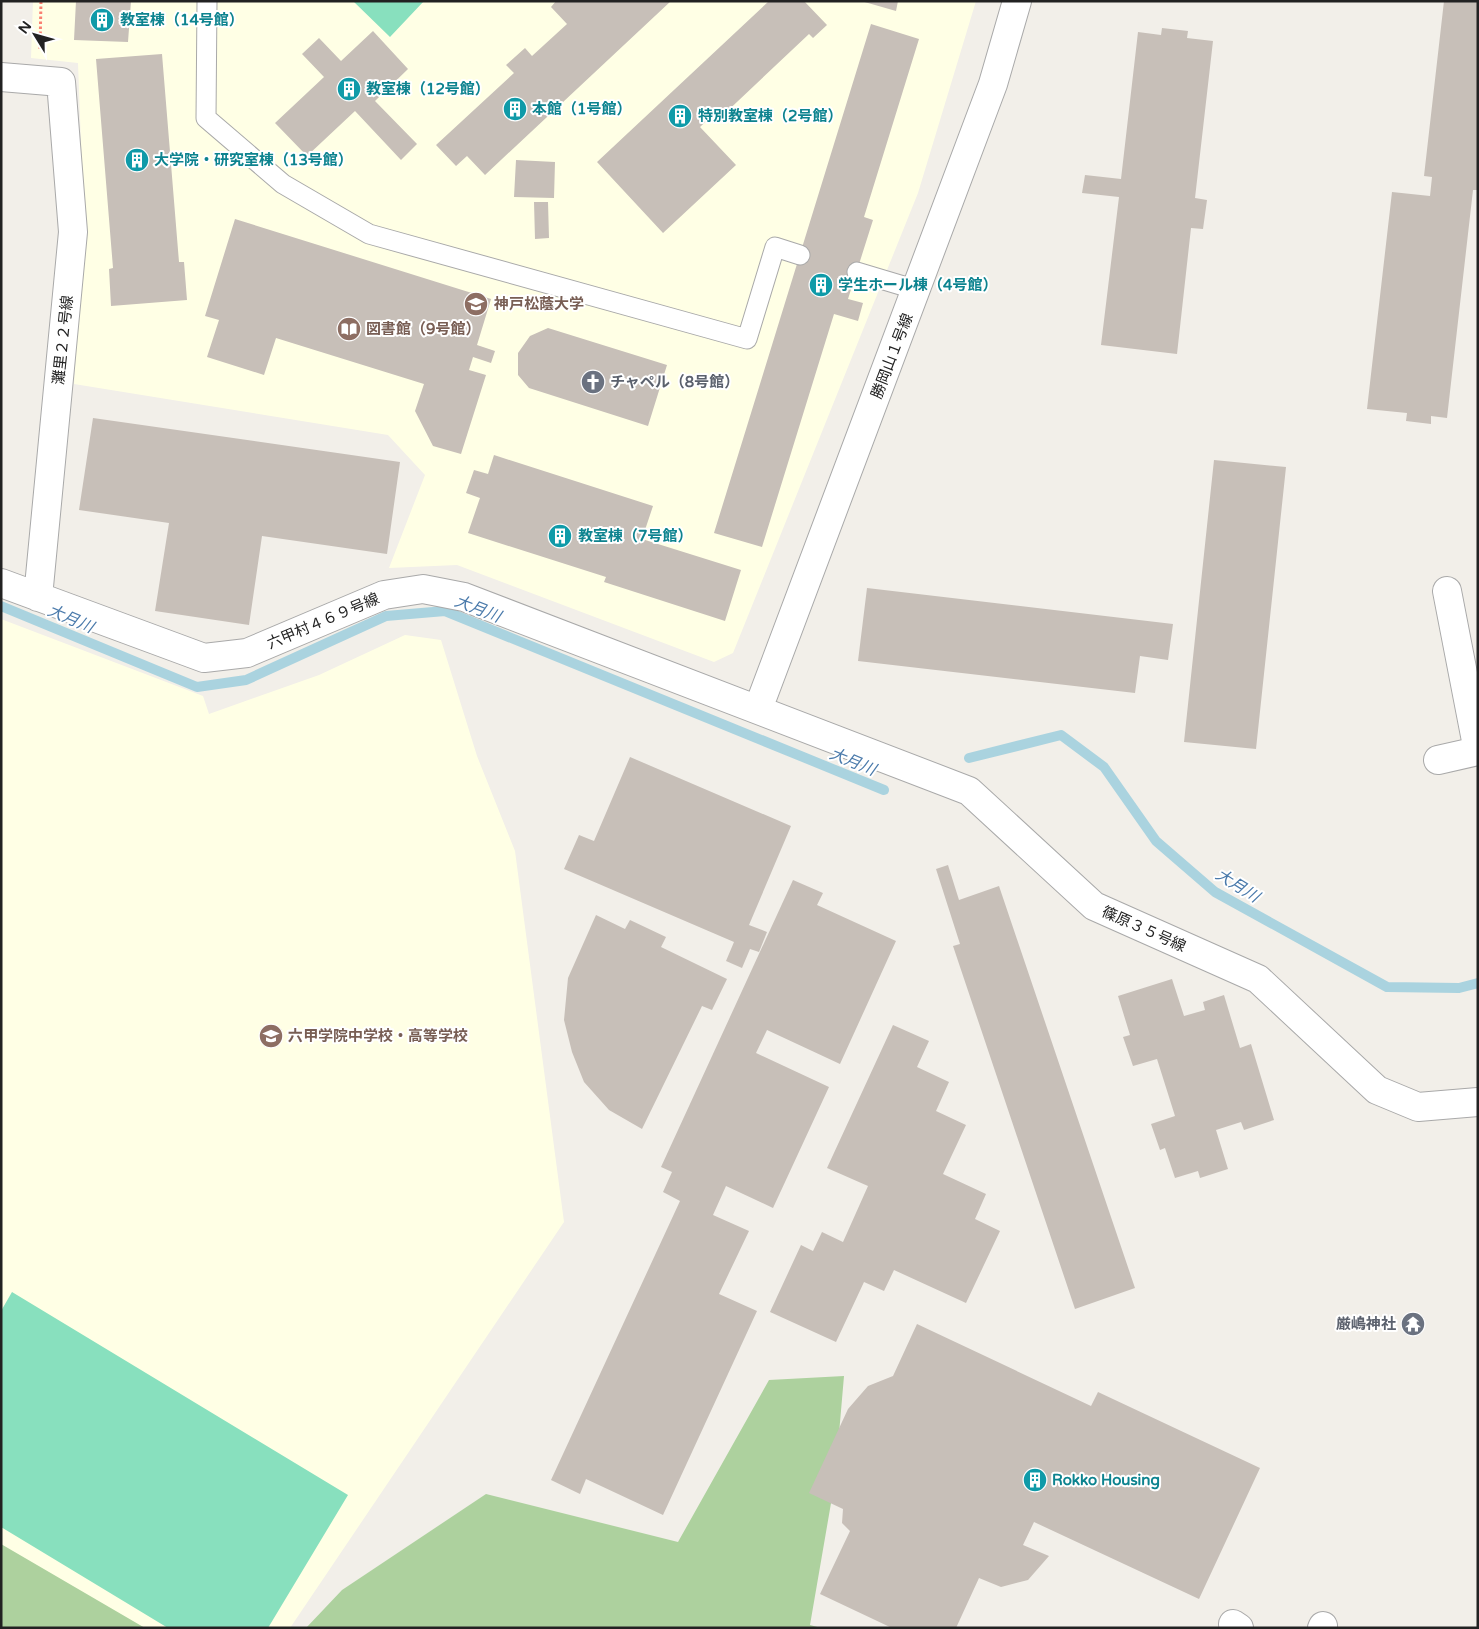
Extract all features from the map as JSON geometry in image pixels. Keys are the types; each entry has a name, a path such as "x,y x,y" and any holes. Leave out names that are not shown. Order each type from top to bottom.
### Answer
{"street":[{"name":"勝岡山１号線","path":"758,709 993,84 1017,1"},
{"name":"灘里２２号線","path":"1,77 61,82 73,232 38,597"},
{"name":"六甲村４６９号線","path":"1,583 204,658 247,653 384,596 423,589 464,596 758,709"},
{"path":"1438,760 1478,751 1448,591"},
{"name":"篠原３５号線","path":"758,709 969,791 1094,906 1258,979 1376,1090 1418,1107 1478,1102"}],"lane":[{"path":"207,1 206,118 283,184 369,234 748,339 775,247 800,255"},
{"path":"857,272 917,290"}],"path":[{"path":"40,50 41,1"}],"shaded area":[{"name":"神戸松蔭大学","path":"33,1 976,1 918,193 733,653 714,662 457,565 389,568 425,475 388,435 74,384 84,225 78,63 31,58"},
{"name":"六甲学院中学校・高等学校","path":"1,619 203,696 209,714 319,675 405,635 441,640 477,756 515,851 564,1222 290,1628 115,1628 1,1577"}],"green space":[{"path":"353,1 424,1 390,37"},
{"path":"12,1292 348,1495 268,1628 168,1628 1,1527 1,1311"},
{"path":"844,1376 835,1480 810,1625 821,1628 306,1628 342,1590 486,1494 678,1542 769,1380"},
{"path":"1,1544 145,1628 1,1628"}],"building":[{"name":"教室棟（14号館）","path":"76,1 131,1 128,42 74,40"},
{"name":"本館（1号館）","path":"556,1 671,1 485,175 467,156 456,166 436,145 514,73 506,65 525,48 532,56 567,24 551,7"},
{"name":"特別教室棟（2号館）","path":"769,1 804,1 827,25 813,38 809,34 720,118 715,113 700,127 736,165 663,233 597,162"},
{"path":"861,1 898,1 896,11"},
{"path":"1444,1 1478,1 1478,190 1473,190 1447,418 1431,416 1431,424 1406,421 1407,413 1367,409 1392,192 1430,196 1432,177 1424,176"},
{"name":"学生ホール棟（4号館）","path":"871,24 919,39 864,217 873,220 848,299 863,303 858,321 834,314 762,547 714,533"},
{"path":"1162,28 1188,31 1187,38 1213,41 1195,198 1207,200 1203,229 1191,228 1177,354 1101,345 1119,197 1082,193 1085,175 1121,179 1138,32 1161,35"},
{"name":"教室棟（12号館）","path":"373,31 408,69 375,101 417,144 401,160 355,111 307,156 275,123 324,77 302,54 319,38 341,61"},
{"name":"大学院・研究室棟（13号館）","path":"162,54 179,262 184,262 187,300 111,306 109,269 113,268 96,59"},
{"path":"516,160 555,162 554,198 514,197"},
{"path":"534,202 548,202 549,238 535,239"},
{"name":"図書館（9号館）","path":"235,219 491,299 477,345 495,351 491,363 473,357 469,370 486,375 461,454 433,446 415,411 424,384 276,338 264,375 207,357 219,320 205,316"},
{"name":"チャペル（8号館）","path":"548,328 667,365 648,426 529,388 518,375 518,353 530,336"},
{"path":"93,418 400,462 387,554 262,536 249,625 155,611 169,523 79,510"},
{"name":"教室棟（7号館）","path":"494,455 653,506 642,539 741,570 725,621 604,582 606,577 468,533 480,498 466,493 474,470 488,474"},
{"path":"1214,460 1286,467 1256,749 1184,742"},
{"path":"867,588 1173,624 1168,660 1140,656 1135,693 858,661"},
{"path":"630,757 791,826 749,925 767,932 759,952 750,949 742,968 726,961 734,942 564,869 579,835 594,841"},
{"path":"948,865 959,900 999,886 1135,1288 1075,1309 953,946 960,944 936,869"},
{"path":"793,880 823,893 817,905 896,941 840,1064 767,1030 756,1053 829,1087 773,1208 726,1186 713,1215 749,1231 719,1294 757,1311 663,1515 586,1479 580,1494 551,1480 680,1201 663,1192 672,1172 661,1167"},
{"path":"596,915 625,929 630,920 666,937 661,947 727,979 712,1010 702,1006 642,1129 609,1110 584,1082 572,1052 564,1020 568,978"},
{"path":"1172,979 1184,1016 1205,1010 1203,1002 1224,995 1240,1048 1251,1044 1274,1120 1244,1130 1241,1122 1216,1130 1228,1169 1200,1178 1198,1171 1175,1178 1165,1148 1160,1150 1151,1124 1175,1116 1157,1059 1133,1066 1123,1037 1130,1035 1118,996"},
{"path":"893,1025 929,1041 917,1067 949,1082 936,1111 966,1125 943,1174 986,1194 975,1219 1000,1231 966,1303 894,1270 884,1291 864,1282 836,1342 770,1312 801,1245 813,1251 822,1232 843,1242 868,1186 827,1168"},
{"name":"Rokko Housing","path":"917,1324 1091,1406 1098,1392 1260,1468 1199,1599 1034,1522 1023,1545 1049,1556 1028,1580 1001,1587 979,1578 956,1628 892,1628 820,1594 850,1531 842,1523 843,1509 809,1493 848,1409 868,1386 893,1376"}],"waterway":[{"name":"大月川","path":"1,606 197,687 246,680 386,616 445,611 884,790"},
{"name":"大月川","path":"969,758 1061,735 1104,767 1156,841 1215,892 1387,987 1459,988 1478,983"}],"place":[{"name":"教室棟（14号館）","path":"102,20"},
{"name":"教室棟（12号館）","path":"349,89"},
{"name":"本館（1号館）","path":"515,109"},
{"name":"特別教室棟（2号館）","path":"680,116"},
{"name":"大学院・研究室棟（13号館）","path":"137,160"},
{"name":"学生ホール棟（4号館）","path":"821,285"},
{"name":"神戸松蔭大学","path":"476,304"},
{"name":"図書館（9号館）","path":"349,329"},
{"name":"チャペル（8号館）","path":"593,382"},
{"name":"教室棟（7号館）","path":"560,536"},
{"name":"六甲学院中学校・高等学校","path":"271,1036"},
{"name":"厳嶋神社","path":"1413,1324"},
{"name":"Rokko Housing","path":"1035,1480"}]}
